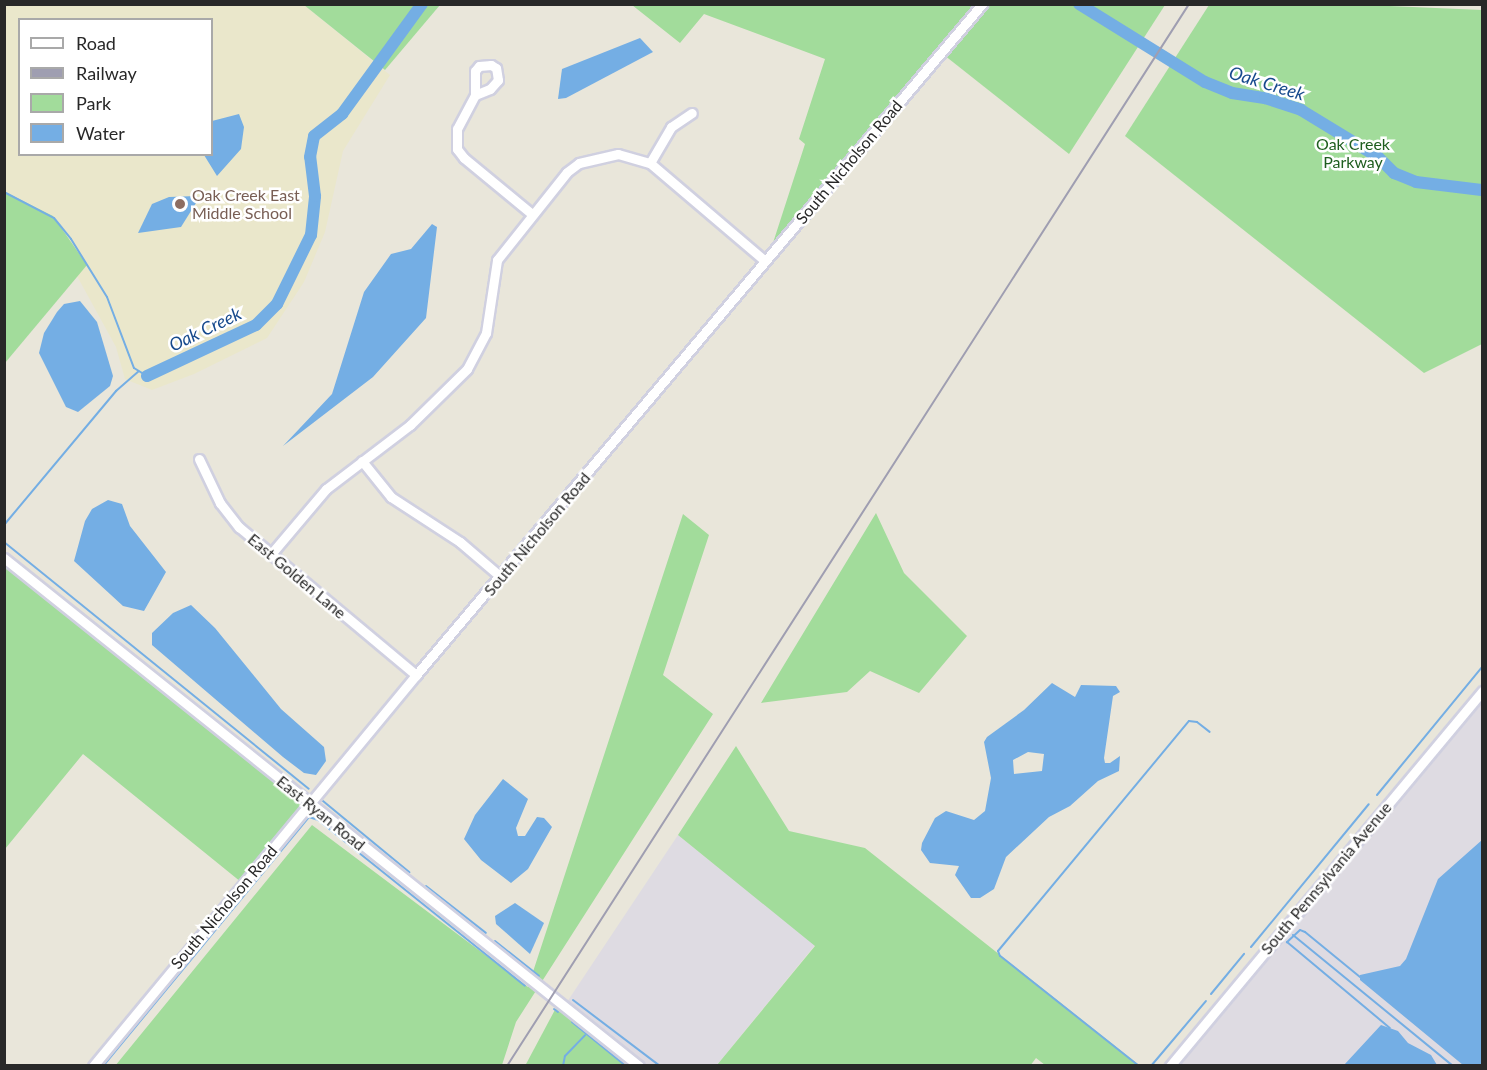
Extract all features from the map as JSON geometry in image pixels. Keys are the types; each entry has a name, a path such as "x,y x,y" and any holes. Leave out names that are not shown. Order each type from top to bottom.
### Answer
{"street":[{"name":"South Nicholson Road","path":"93,1065 416,675 982,4"},
{"path":"475,95 457,129 457,149 532,214"},
{"path":"650,163 672,127 692,113"},
{"path":"270,554 326,489 440,400 466,369 486,333 497,260 532,214 579,163 618,154 650,163 765,261"},
{"name":"East Golden Lane","path":"199,459 220,503 239,527 416,675"},
{"path":"362,461 391,497 460,542 501,577"},
{"name":"East Ryan Road","path":"4,558 309,804 639,1065"},
{"name":"South Pennsylvania Avenue","path":"1170,1065 1482,691"}],"shaded area":[{"name":"Oak Creek East Middle School","path":"4,5 304,5 390,75 343,151 325,232 304,282 267,338 194,374 152,390 125,379 116,347 77,276 86,265 53,216 5,192"},
{"path":"1482,699 1482,1065 1176,1065"},
{"path":"678,835 815,945 717,1065 646,1065 567,1002"}],"green space":[{"name":"Oak Creek Parkway","path":"1343,4 1482,10 1482,344 1424,373 1125,136 1209,5"},
{"path":"304,5 440,5 385,70"},
{"path":"632,5 977,5 835,168 841,173 771,249 805,144 799,139 825,59 704,14 680,43"},
{"path":"988,5 1165,5 1069,154 944,55"},
{"path":"5,192 53,216 87,265 5,363"},
{"path":"876,513 904,573 967,636 919,693 870,671 847,692 761,703"},
{"path":"683,514 709,535 663,675 713,714 516,1022 502,1065 115,1066 312,825 528,987"},
{"path":"5,562 300,802 299,810 241,882 83,754 5,849"},
{"path":"736,746 789,831 865,848 1139,1065 1045,1065 1036,1058 1030,1066 717,1065 815,946 678,835"},
{"path":"557,1006 632,1066 525,1066"}],"water":[{"path":"640,38 653,52 566,98 558,99 562,69"},
{"path":"239,114 244,127 241,149 217,176 205,156 213,156 213,121"},
{"path":"196,196 196,203 181,227 138,233 152,204 169,197"},
{"path":"432,224 437,227 426,318 373,377 283,446 332,394 364,292 391,254 411,249"},
{"path":"80,301 97,322 113,376 110,386 78,412 66,407 39,353 44,333 57,312 64,304"},
{"path":"108,500 122,504 130,526 166,572 144,611 123,606 74,561 85,521 92,509"},
{"path":"191,605 215,628 281,709 324,747 326,761 316,775 304,773 283,757 152,645 152,633 173,613"},
{"path":"1052,683 1075,697 1081,685 1116,686 1120,692 1113,696 1104,758 1105,763 1110,763 1120,756 1119,771 1098,781 1070,806 1049,817 1006,857 994,889 980,898 971,898 955,875 959,866 930,863 921,850 922,843 935,818 946,811 974,820 985,811 991,778 984,742 987,737 1024,710","holes":["1028,752 1044,754 1042,771 1014,774 1013,760"]},
{"path":"503,779 528,799 516,828 518,836 525,836 537,817 544,818 552,827 528,869 511,883 481,860 464,839 475,815"},
{"path":"1482,840 1482,1065 1463,1065 1360,980 1360,975 1400,966 1406,959 1438,879"},
{"path":"515,903 544,923 530,954 496,924 495,916"},
{"path":"1381,1025 1398,1031 1408,1043 1431,1055 1437,1065 1344,1065"}],"waterway":[{"name":"Oak Creek","path":"147,376 256,325 277,304 311,235 315,196 310,157 314,136 342,114 422,4"},
{"name":"Oak Creek","path":"1079,4 1205,82 1232,93 1265,98 1301,110 1378,157 1394,173 1416,182 1482,190"},
{"name":"Oak Creek","path":"4,192 54,218 71,239 107,297 134,368 147,376"},
{"path":"4,525 116,391 139,371"},
{"path":"4,542 309,789"},
{"path":"1377,795 1482,667"},
{"path":"1139,1066 1000,956 998,951 1189,721 1197,722 1210,732"},
{"path":"323,801 409,872"},
{"path":"1251,947 1369,804"},
{"path":"103,1066 309,817 318,820 525,986"},
{"path":"426,886 486,933"},
{"path":"1360,977 1305,932 1300,930 1287,942 1390,1028"},
{"path":"1293,935 1453,1066"},
{"path":"495,941 539,976"},
{"path":"1211,994 1244,954"},
{"path":"573,1000 660,1066"},
{"path":"1151,1066 1206,1001"},
{"path":"554,1009 558,1012"},
{"path":"572,1022 626,1066"},
{"path":"563,1066 565,1056 585,1035"}],"railway":[{"path":"507,1066 1189,4"}],"place":[{"name":"Oak Creek East Middle School","path":"180,204"}]}
